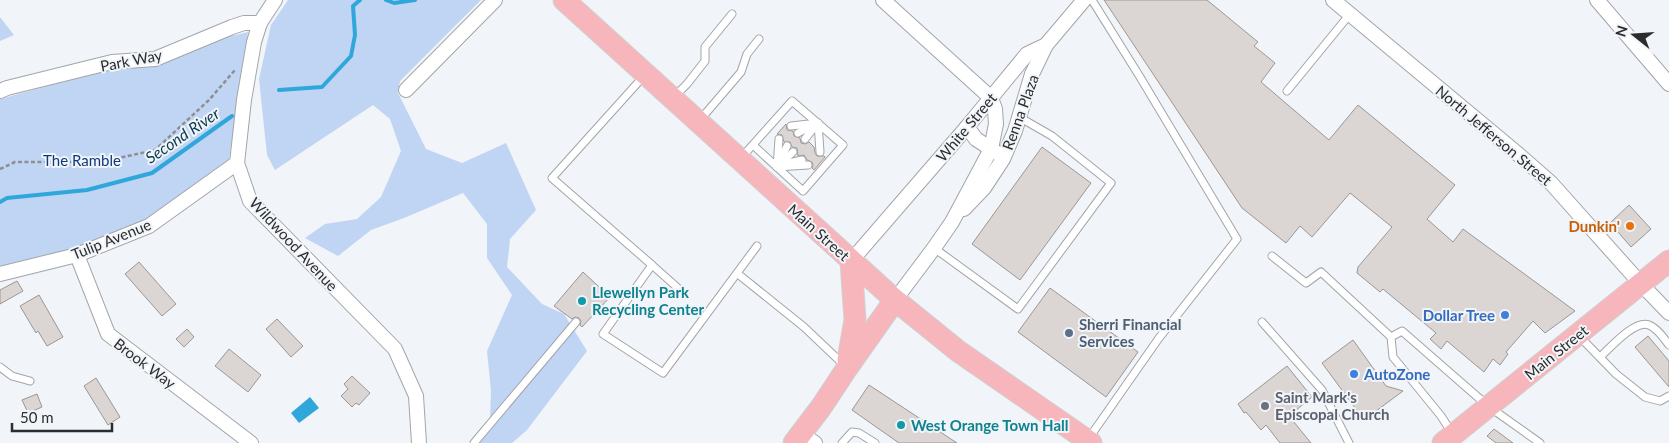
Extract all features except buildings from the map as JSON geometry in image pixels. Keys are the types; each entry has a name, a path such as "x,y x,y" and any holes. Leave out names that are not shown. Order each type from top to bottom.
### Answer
{"main road":[{"name":"Main Street","path":"564,0 698,122 747,152 798,197 851,260 895,300 958,351 1089,442"},
{"path":"847,368 855,320 851,260"},
{"name":"Main Street","path":"1452,440 1488,406 1669,262"},
{"path":"804,440 822,406 895,300"}],"street":[{"name":"Wildwood Avenue","path":"275,0 260,23 249,62 236,163 250,202 395,349 416,396 419,443"},
{"path":"406,90 495,0"},
{"path":"883,0 991,98"},
{"name":"White Street","path":"851,260 967,127 1027,54 1046,45 1084,0"},
{"name":"North Jefferson Street","path":"1333,0 1551,183 1669,313"},
{"path":"1597,0 1669,84"},
{"name":"Park Way","path":"0,92 7,88 112,62 155,58 232,26 244,23 260,23"},
{"name":"Renna Plaza","path":"952,222 984,188 1003,158 1019,117 1032,74 1046,45"},
{"name":"Renna Plaza","path":"895,300 952,222 990,149 996,124 995,109 991,98"},
{"path":"967,127 976,138 1003,158"},
{"name":"Tulip Avenue","path":"0,274 77,255 149,226 236,163"},
{"name":"Brook Way","path":"77,255 108,334 251,443"}],"lane":[{"path":"1089,442 1158,338 1237,239 1092,0"},
{"path":"672,99 705,61 705,47 732,14"},
{"path":"1287,91 1350,14"},
{"path":"698,122 741,72 746,54 759,39"},
{"path":"645,74 552,178 679,289"},
{"path":"792,102 843,145 798,197 803,191 777,167 747,152 792,102"},
{"path":"934,248 1018,309 1111,183 1052,136 1019,117"},
{"path":"790,126 818,123"},
{"path":"798,133 818,123"},
{"path":"805,139 818,123"},
{"path":"817,150 818,123"},
{"path":"777,167 779,139"},
{"path":"777,167 787,146"},
{"path":"777,167 794,152"},
{"path":"777,167 805,162"},
{"path":"652,265 603,334 663,373 758,246"},
{"path":"1272,256 1306,283 1321,272 1391,337 1393,357 1441,416 1452,440"},
{"path":"738,274 804,327 847,368"},
{"path":"474,443 576,322"},
{"path":"1262,322 1322,390 1349,443"},
{"path":"1600,357 1628,332 1644,324 1655,329 1669,345"},
{"path":"1391,337 1402,331 1488,406 1540,443"},
{"path":"1578,334 1616,374 1645,397 1660,401 1669,396"},
{"path":"0,367 12,376 30,381"},
{"path":"842,443 852,432 859,433 874,443"}],"path":[{"path":"0,169 15,162 101,162 155,150 209,100 232,72 249,62"}],"green space":[{"path":"288,0 481,0 400,81 398,93 426,149 462,163 506,143 536,210 510,239 507,267 542,304 564,314 587,351 527,430 512,443 472,443 490,421 491,391 487,351 512,295 487,258 487,224 463,193 371,230 338,256 305,238 325,224 357,219 381,197 401,151 390,119 373,105 275,170 267,155 259,79 271,25"},
{"path":"0,17 14,35 0,41"},
{"name":"The Ramble","path":"248,32 229,159 165,210 91,247 0,268 0,99 95,73 173,58 215,40"}],"water":[{"path":"310,397 319,408 299,423 291,413"}],"waterway":[{"name":"Second River","path":"279,90 322,87 351,56 355,35 353,6 360,0"},
{"name":"Second River","path":"386,0 394,3 415,0"},
{"name":"Second River","path":"0,202 7,198 87,190 152,173 232,116"}],"place":[{"name":"Dunkin'","path":"1630,226"},
{"name":"Llewellyn Park Recycling Center","path":"582,301"},
{"name":"Dollar Tree","path":"1505,315"},
{"name":"Sherri Financial Services","path":"1069,333"},
{"name":"AutoZone","path":"1354,374"},
{"name":"Saint Mark's Episcopal Church","path":"1265,406"},
{"name":"West Orange Town Hall","path":"901,425"}]}
